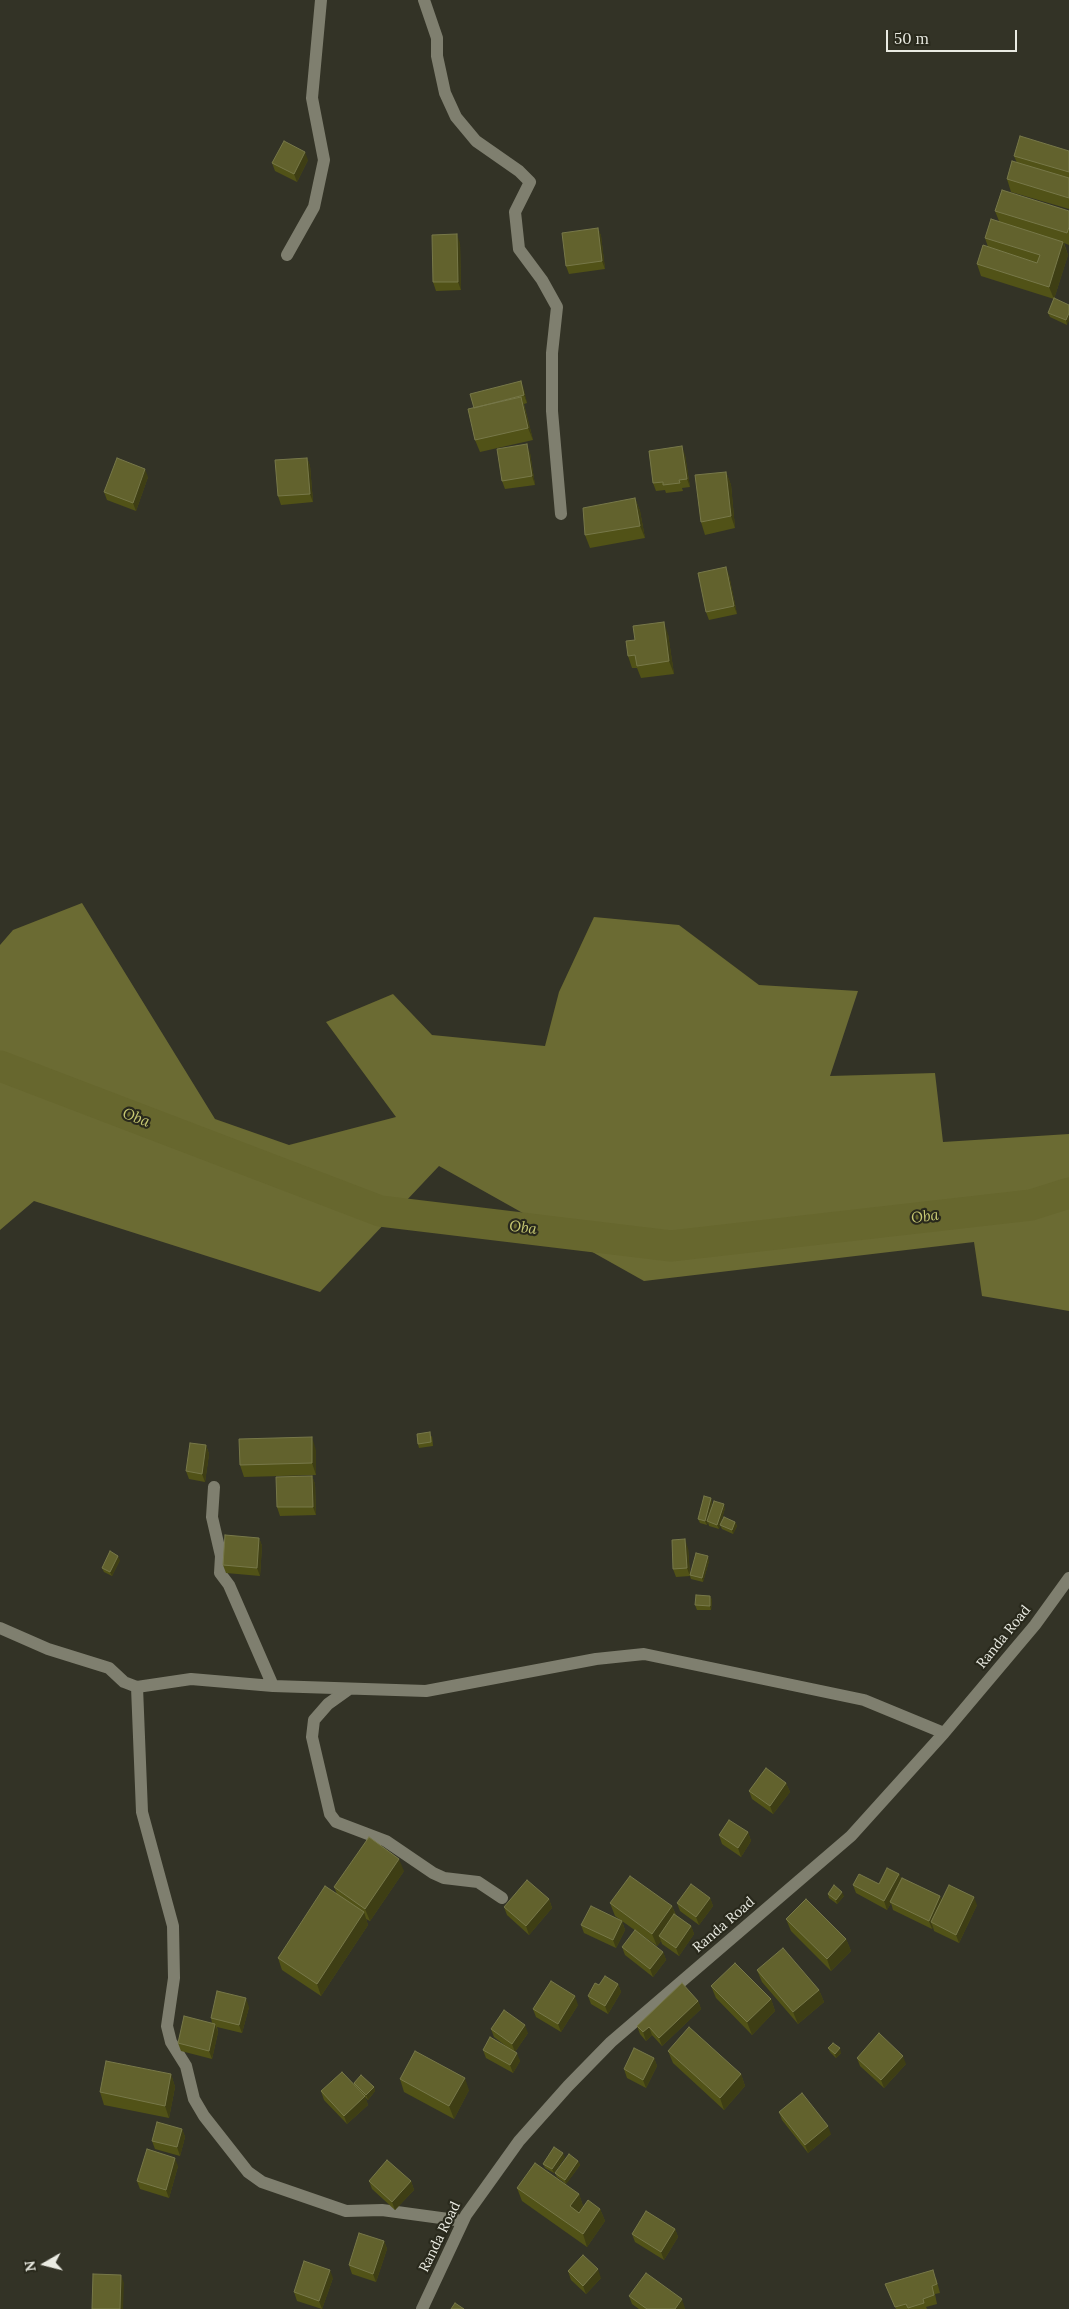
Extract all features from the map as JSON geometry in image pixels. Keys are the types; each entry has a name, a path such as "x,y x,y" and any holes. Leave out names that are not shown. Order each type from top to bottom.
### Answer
{"street":[{"path":"288,254 314,206 324,160 312,98 321,0"},
{"path":"424,0 436,38 437,56 445,93 456,117 476,141 519,171 530,182 515,212 519,249 542,280 557,307 552,353 552,411 561,514"},
{"path":"214,1487 212,1517 221,1556 220,1573 229,1585 273,1686"},
{"name":"Randa Road","path":"422,2309 463,2221 519,2141 599,2054 850,1836 944,1733 1035,1625 1069,1578"},
{"path":"0,1628 48,1649 109,1668 124,1682 137,1687 191,1679 273,1686 426,1691 596,1659 644,1654 864,1700 944,1733"},
{"path":"137,1687 142,1812 173,1926 174,1978 168,2026 171,2042 186,2066 194,2099 204,2116 248,2172 262,2182 346,2212 382,2210 463,2221"},
{"path":"349,1689 328,1704 314,1720 312,1737 330,1814 336,1822 386,1841 433,1873 444,1878 478,1882 502,1898"}],"shaded area":[{"path":"82,903 215,1119 289,1145 396,1117 326,1022 393,994 432,1035 545,1046 559,992 594,917 679,925 759,985 858,991 830,1076 935,1073 943,1142 1069,1134 1069,1311 982,1296 974,1242 644,1281 439,1166 320,1292 34,1201 0,1230 0,945 13,930"}],"building":[{"path":"1020,136 1069,151 1069,172 1014,156"},
{"path":"284,141 305,152 294,174 272,163"},
{"path":"1012,161 1069,178 1069,198 1007,179"},
{"path":"1002,190 1069,211 1067,233 995,211"},
{"path":"991,219 1063,242 1049,287 977,264 983,245 1037,263 1040,255 985,238"},
{"path":"598,228 602,261 566,266 562,233"},
{"path":"457,234 458,282 433,282 432,235"},
{"path":"1054,298 1069,305 1069,313 1066,320 1048,313"},
{"path":"521,381 524,395 474,408 470,394"},
{"path":"521,397 528,428 475,440 468,409"},
{"path":"527,444 532,476 502,481 497,449"},
{"path":"682,446 687,479 679,480 680,483 663,485 663,482 653,483 649,451"},
{"path":"117,458 145,469 133,503 104,492"},
{"path":"307,458 310,494 278,496 275,460"},
{"path":"726,472 731,516 701,522 695,475"},
{"path":"635,498 640,526 585,535 583,508"},
{"path":"726,567 734,606 706,612 698,573"},
{"path":"664,622 669,661 637,666 635,655 628,656 626,641 635,640 633,626"},
{"path":"430,1432 431,1442 418,1444 417,1434"},
{"path":"312,1437 312,1463 240,1465 239,1439"},
{"path":"190,1443 206,1445 202,1474 186,1471"},
{"path":"312,1476 313,1507 277,1507 276,1477"},
{"path":"704,1496 711,1498 705,1521 698,1519"},
{"path":"714,1501 724,1504 717,1525 707,1521"},
{"path":"724,1517 735,1522 732,1530 720,1525"},
{"path":"225,1535 259,1538 257,1568 223,1565"},
{"path":"685,1539 687,1568 673,1569 672,1540"},
{"path":"110,1551 118,1556 110,1572 102,1568"},
{"path":"696,1553 708,1556 702,1578 690,1575"},
{"path":"696,1595 710,1596 710,1606 695,1605"},
{"path":"766,1768 786,1783 770,1806 749,1791"},
{"path":"729,1820 748,1832 738,1848 719,1835"},
{"path":"369,1837 399,1859 365,1909 334,1887"},
{"path":"887,1868 899,1874 884,1901 853,1885 859,1874 879,1884"},
{"path":"630,1876 672,1906 652,1934 610,1903"},
{"path":"902,1878 940,1896 929,1921 890,1902"},
{"path":"527,1880 549,1899 526,1926 504,1907"},
{"path":"691,1884 710,1898 696,1917 677,1903"},
{"path":"834,1885 842,1892 836,1900 828,1894"},
{"path":"949,1885 974,1897 956,1935 931,1922"},
{"path":"325,1886 364,1912 317,1984 278,1958"},
{"path":"806,1899 846,1939 827,1959 786,1919"},
{"path":"591,1906 622,1921 613,1940 581,1925"},
{"path":"674,1914 691,1926 676,1948 659,1936"},
{"path":"635,1930 663,1952 650,1969 622,1947"},
{"path":"783,1948 819,1990 793,2012 757,1970"},
{"path":"735,1963 771,1999 747,2022 711,1986"},
{"path":"605,1976 618,1984 605,2006 588,1996 595,1983 599,1985"},
{"path":"551,1981 575,1996 558,2024 533,2009"},
{"path":"682,1983 698,2001 659,2038 649,2027 643,2032 637,2026"},
{"path":"217,1991 246,1998 239,2025 211,2018"},
{"path":"504,2010 525,2025 512,2044 491,2029"},
{"path":"184,2016 215,2024 209,2051 178,2043"},
{"path":"689,2027 741,2074 720,2098 668,2051"},
{"path":"879,2033 903,2056 881,2080 857,2058"},
{"path":"490,2037 517,2053 510,2065 483,2050"},
{"path":"833,2043 840,2048 835,2054 828,2048"},
{"path":"634,2048 654,2058 643,2080 624,2069"},
{"path":"415,2051 465,2078 449,2106 400,2079"},
{"path":"106,2061 171,2074 165,2106 100,2092"},
{"path":"342,2072 365,2096 344,2116 321,2091"},
{"path":"361,2075 374,2087 366,2095 354,2083"},
{"path":"802,2093 828,2126 805,2145 779,2112"},
{"path":"157,2122 182,2129 177,2147 152,2141"},
{"path":"554,2147 563,2153 552,2169 543,2164"},
{"path":"147,2149 175,2158 166,2190 137,2181"},
{"path":"569,2154 578,2161 565,2180 555,2173"},
{"path":"387,2160 411,2181 392,2202 369,2181"},
{"path":"535,2163 579,2194 570,2206 579,2213 588,2200 600,2209 583,2234 517,2188"},
{"path":"646,2211 675,2229 661,2252 632,2234"},
{"path":"359,2233 384,2241 373,2274 349,2265"},
{"path":"583,2255 598,2269 583,2286 568,2271"},
{"path":"304,2261 330,2270 319,2301 294,2292"},
{"path":"933,2270 937,2284 932,2286 934,2295 923,2299 924,2303 908,2308 906,2304 895,2307 885,2284"},
{"path":"646,2273 682,2299 675,2309 647,2309 629,2296"},
{"path":"93,2274 121,2275 120,2309 92,2309"},
{"path":"455,2303 464,2309 451,2309"}],"waterway":[{"name":"Oba","path":"0,1066 380,1211 671,1246 1031,1205 1069,1193"}]}
